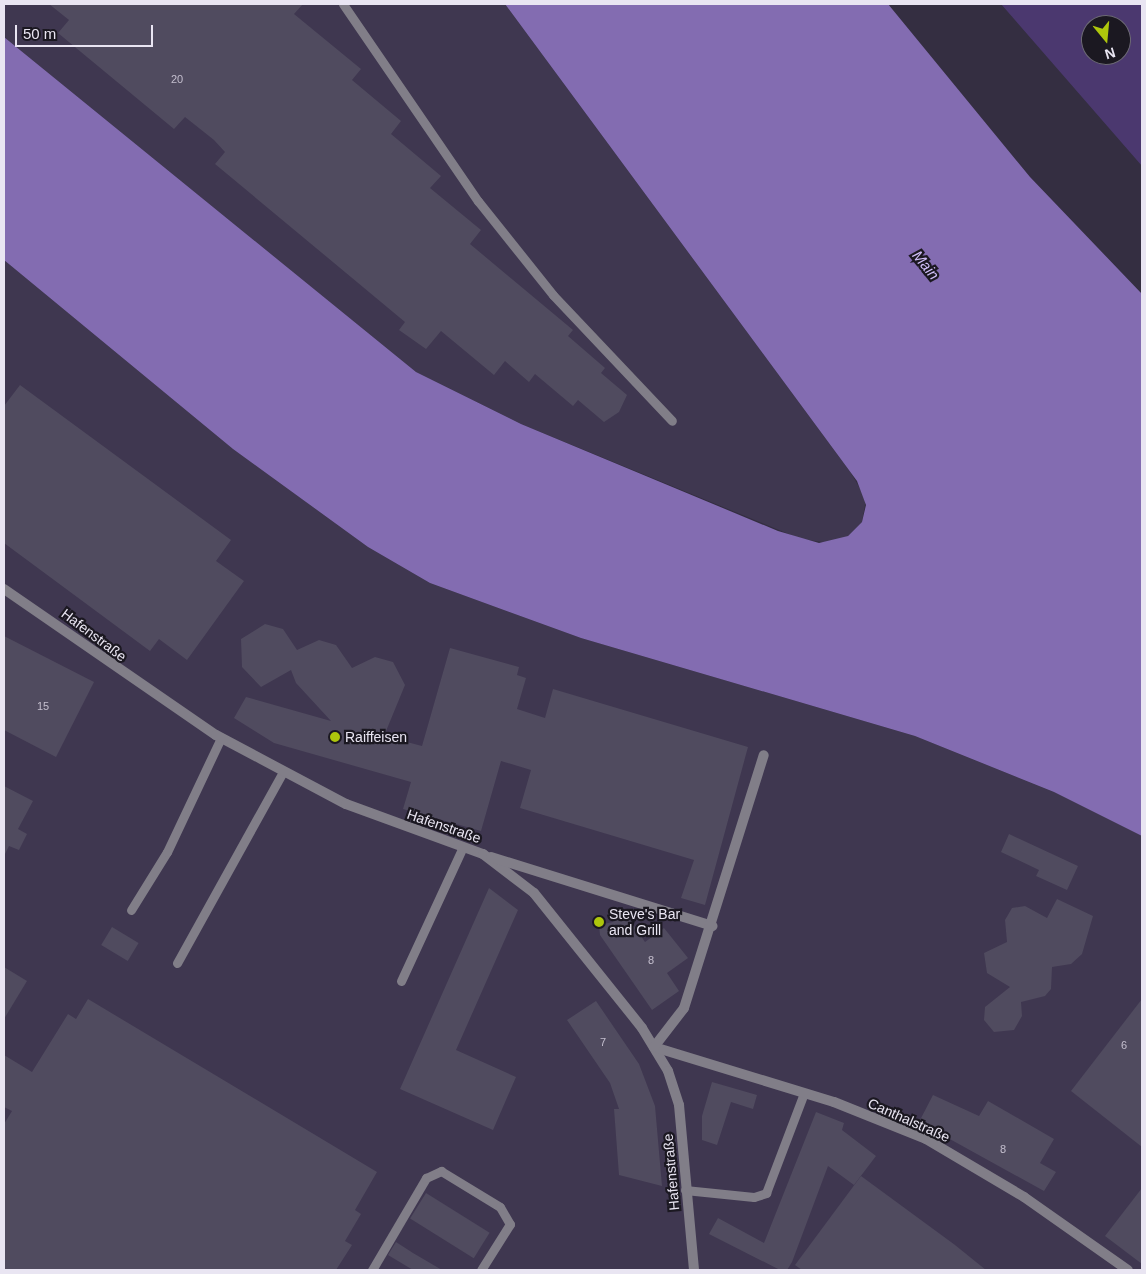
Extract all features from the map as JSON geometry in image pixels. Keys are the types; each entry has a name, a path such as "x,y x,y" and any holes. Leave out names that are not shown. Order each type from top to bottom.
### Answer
{"street":[{"name":"Hafenstraße","path":"4,589 221,738 346,804 483,854 551,911 654,1048 668,1071 679,1105 685,1190 694,1270"},
{"path":"654,1048 684,1008 712,926 764,755"},
{"path":"483,854 712,926"},
{"name":"Canthalstraße","path":"654,1048 804,1093 926,1139 1024,1197 1128,1270"}],"lane":[{"path":"343,4 478,201 553,295 672,421"},
{"path":"131,910 167,852 221,738"},
{"path":"177,963 283,772"},
{"path":"401,981 463,847"},
{"path":"685,1190 754,1197 766,1193 804,1093"},
{"path":"372,1270 426,1178 441,1171 500,1207 510,1224 482,1270"}],"shaded area":[{"path":"4,4 505,4 851,473 866,499 862,522 848,536 830,543 801,539 521,424 416,372 4,37"},
{"path":"1001,4 1142,4 1142,166"},
{"path":"4,260 233,449 368,547 430,583 581,638 915,736 1054,792 1142,836 1142,1270 4,1270"}],"water":[{"name":"Main","path":"505,4 888,4 1030,177 1142,294 1142,836 1054,792 915,736 581,638 430,583 368,547 233,449 4,260 4,37 416,372 521,424 778,531 819,543 848,536 862,522 866,505 857,481"}],"building":[{"path":"49,4 303,4 294,14 361,69 352,80 401,121 391,134 441,176 430,188 481,230 470,244 573,330 568,336 605,368 601,373 627,395 619,412 604,422 578,400 573,406 535,374 529,382 505,361 494,375 441,331 426,349 399,330 405,322 215,164 225,152 214,140 185,117 174,129 58,33 69,20"},
{"path":"20,385 231,540 216,561 244,581 187,660 159,639 150,651 4,543 4,406"},
{"path":"265,624 283,629 297,650 319,640 336,645 352,668 375,657 393,662 405,685 384,736 422,746 450,648 519,667 517,675 526,678 517,709 545,718 553,689 748,747 705,905 681,898 694,860 520,808 531,770 501,761 481,831 403,809 411,782 274,743 234,718 246,697 331,721 296,683 291,670 261,687 242,667 241,639"},
{"path":"4,636 94,682 56,757 4,730"},
{"path":"4,786 33,801 18,829 27,834 19,850 9,846 4,856"},
{"path":"1009,834 1078,866 1067,890 1036,876 1039,870 1001,852"},
{"path":"489,888 518,910 456,1050 516,1077 493,1130 400,1089"},
{"path":"1057,899 1093,916 1082,954 1071,964 1052,967 1051,989 1045,996 1021,1002 1022,1016 1014,1030 994,1032 984,1020 985,1007 1010,987 987,973 984,953 1007,942 1005,920 1012,908 1025,906 1047,918"},
{"path":"612,909 626,914 645,942 664,928 688,958 667,973 679,991 652,1010 600,935 599,925 613,922"},
{"path":"112,927 139,943 128,961 101,945"},
{"path":"4,967 27,981 4,1019"},
{"path":"88,999 377,1172 355,1210 361,1214 345,1241 352,1245 336,1270 4,1270 4,1124 12,1111 4,1107 4,1055 32,1072 68,1014 76,1019"},
{"path":"1142,999 1142,1147 1071,1091"},
{"path":"596,1001 639,1064 655,1106 662,1186 619,1175 614,1109 619,1109 610,1083 567,1020"},
{"path":"712,1082 757,1095 753,1109 731,1102 717,1145 702,1140 702,1116"},
{"path":"933,1095 979,1116 988,1101 1054,1139 1040,1163 1056,1172 1044,1191 919,1122"},
{"path":"816,1112 844,1123 842,1130 876,1156 854,1185 828,1166 792,1262 787,1270 780,1270 709,1234 718,1218 764,1243"},
{"path":"861,1176 986,1270 802,1270 795,1265"},
{"path":"1142,1188 1142,1264 1105,1236"},
{"path":"426,1193 490,1233 474,1258 410,1218"},
{"path":"396,1242 442,1270 413,1270 388,1255"}],"place":[{"name":"Raiffeisen","path":"335,737"},
{"name":"Steve's Bar and Grill","path":"599,922"}]}
